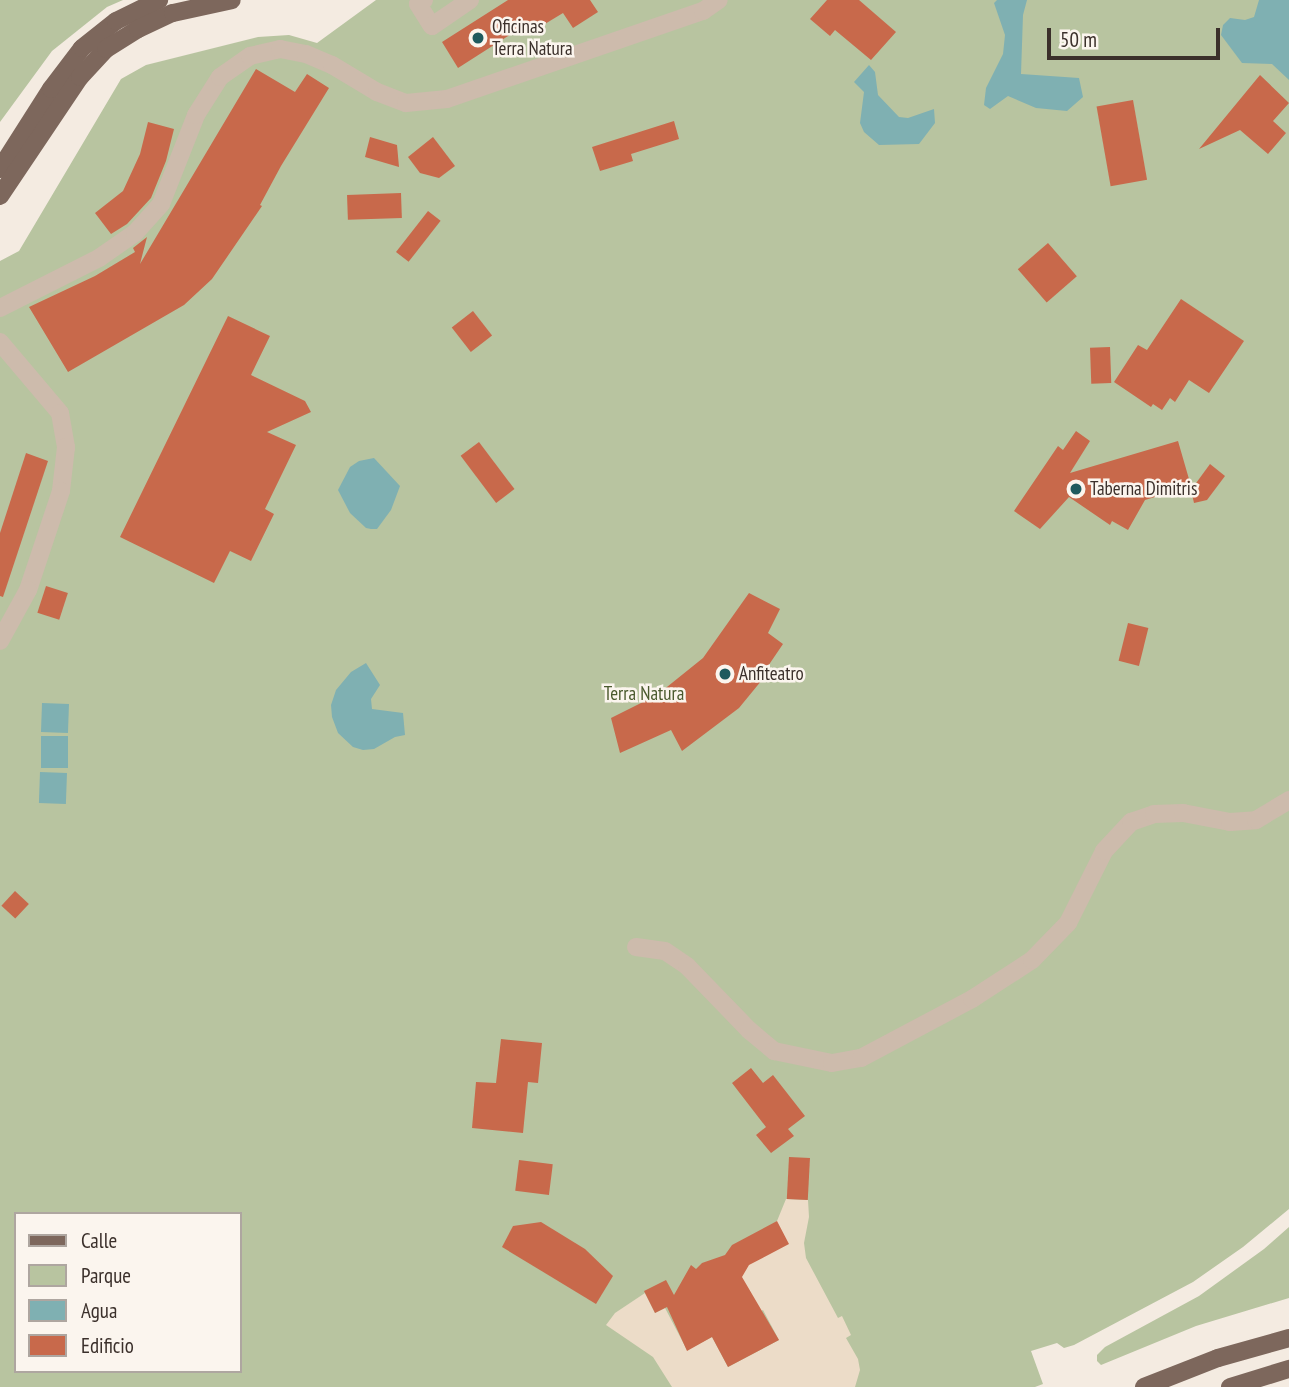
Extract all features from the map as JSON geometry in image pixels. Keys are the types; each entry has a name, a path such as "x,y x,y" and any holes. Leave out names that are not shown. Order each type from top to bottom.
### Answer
{"main road":[{"path":"0,169 51,89 82,48 116,21 159,0"},
{"path":"0,196 80,77 106,49 138,29 173,13 232,0"},
{"path":"1144,1387 1218,1358 1289,1338"},
{"path":"1230,1387 1289,1369"}],"lane":[{"path":"424,0 418,4 432,26 470,0"},
{"path":"0,308 99,258 135,233 161,204 196,115 220,77 250,56 280,50 306,54 332,65 377,92 406,103 447,99 703,12 719,0"},
{"path":"0,342 60,413 66,447 61,491 28,590 0,640"},
{"path":"636,947 665,951 687,966 749,1030 774,1051 832,1063 861,1058 972,999 1032,960 1068,923 1104,851 1131,821 1154,814 1183,813 1230,821 1256,820 1289,800"}],"green space":[{"path":"0,0 123,0 107,7 52,51 0,122"},
{"name":"Terra Natura","path":"376,0 1289,0 1289,1209 1243,1247 1193,1282 1074,1345 1064,1348 1057,1343 1031,1351 1043,1384 1035,1387 0,1387 0,261 19,251 121,79 146,65 258,37 289,35 317,43"},
{"path":"1289,1227 1289,1298 1196,1326 1101,1365 1097,1361 1097,1355 1105,1347 1199,1296 1264,1249"}],"shaded area":[{"path":"786,1199 808,1200 809,1217 804,1243 806,1258 838,1318 842,1316 851,1335 846,1338 858,1359 860,1370 855,1387 672,1387 653,1357 606,1325 615,1313 645,1293 655,1313 665,1308 687,1350 712,1337 728,1367 779,1340 763,1310 715,1335 693,1295 777,1221"}],"water":[{"path":"997,0 1027,0 1023,15 1021,74 1079,78 1083,97 1067,111 1036,108 1008,96 990,109 984,105 986,88 1003,54 1005,35 994,3"},
{"path":"1259,0 1289,0 1289,80 1272,64 1242,63 1221,35 1223,25 1230,18 1245,20 1254,17"},
{"path":"869,65 875,72 878,95 899,117 908,118 934,109 935,123 919,144 879,145 864,132 860,123 864,92 854,82"},
{"path":"374,458 400,486 391,510 377,529 371,529 366,528 350,513 338,490 350,467 359,461"},
{"path":"366,663 380,685 371,699 372,709 403,713 405,735 395,737 374,749 363,750 353,747 338,733 331,705 336,690 351,672"},
{"path":"42,703 69,704 68,733 41,732"},
{"path":"41,736 68,736 68,768 41,768"},
{"path":"40,772 67,773 66,804 39,803"}],"building":[{"name":"Oficinas Terra Natura","path":"508,0 590,0 598,12 573,28 563,13 530,33 525,25 458,68 442,42"},
{"path":"827,0 859,0 896,32 871,60 835,30 830,36 810,19"},
{"path":"256,69 295,92 307,74 329,88 281,166 260,205 262,206 212,279 184,305 68,372 29,307 95,276 135,252 133,248 147,237 140,264"},
{"path":"1260,75 1289,103 1273,121 1286,133 1268,154 1240,130 1199,149"},
{"path":"1133,100 1147,180 1111,186 1097,106"},
{"path":"674,121 679,139 631,154 633,161 600,171 592,147"},
{"path":"148,122 174,129 166,161 151,198 127,224 111,234 95,213 123,191 140,154"},
{"path":"370,137 397,145 399,167 365,157"},
{"path":"433,137 455,166 439,178 420,173 408,157"},
{"path":"401,193 402,218 348,220 347,195"},
{"path":"428,211 441,221 409,262 396,252"},
{"path":"1048,243 1077,276 1047,302 1018,269"},
{"path":"1181,299 1244,341 1209,393 1189,380 1175,402 1170,398 1162,410 1153,404 1151,407 1114,382 1138,345 1147,350"},
{"path":"473,311 492,335 471,352 452,328"},
{"path":"228,316 270,336 251,375 305,401 311,412 267,432 296,445 265,509 274,514 251,561 230,551 214,583 120,537"},
{"path":"1110,347 1111,383 1091,384 1090,348"},
{"path":"1076,431 1090,441 1070,473 1178,441 1191,486 1145,500 1128,530 1112,521 1110,525 1069,497 1040,529 1014,511 1058,446 1063,450"},
{"path":"479,442 515,489 496,503 461,456"},
{"path":"26,453 48,461 3,597 0,596 0,533"},
{"path":"1210,464 1225,476 1207,500 1194,503 1191,490"},
{"path":"46,586 68,593 59,620 37,613"},
{"name":"Anfiteatro","path":"749,593 780,609 768,633 783,644 764,672 766,675 739,708 682,751 671,730 620,753 611,718 657,695 703,658"},
{"path":"1128,623 1148,628 1139,666 1119,661"},
{"path":"15,891 29,904 15,919 1,906"},
{"path":"501,1039 542,1043 538,1083 528,1082 523,1133 472,1128 476,1082 496,1083"},
{"path":"751,1068 763,1083 773,1075 805,1116 788,1129 794,1136 771,1153 756,1135 766,1127 732,1083"},
{"path":"789,1157 810,1158 808,1200 787,1199"},
{"path":"519,1160 553,1164 549,1195 515,1191"},
{"path":"777,1221 789,1244 749,1265 742,1277 779,1340 728,1367 712,1337 687,1351 667,1307 655,1313 644,1291 666,1280 674,1295 691,1265 696,1269 702,1263 725,1255 732,1245"},
{"path":"541,1222 585,1249 613,1276 596,1304 502,1247 513,1226"}],"place":[{"name":"Oficinas Terra Natura","path":"478,38"},
{"name":"Taberna Dimitris","path":"1076,489"},
{"name":"Anfiteatro","path":"725,674"}]}
